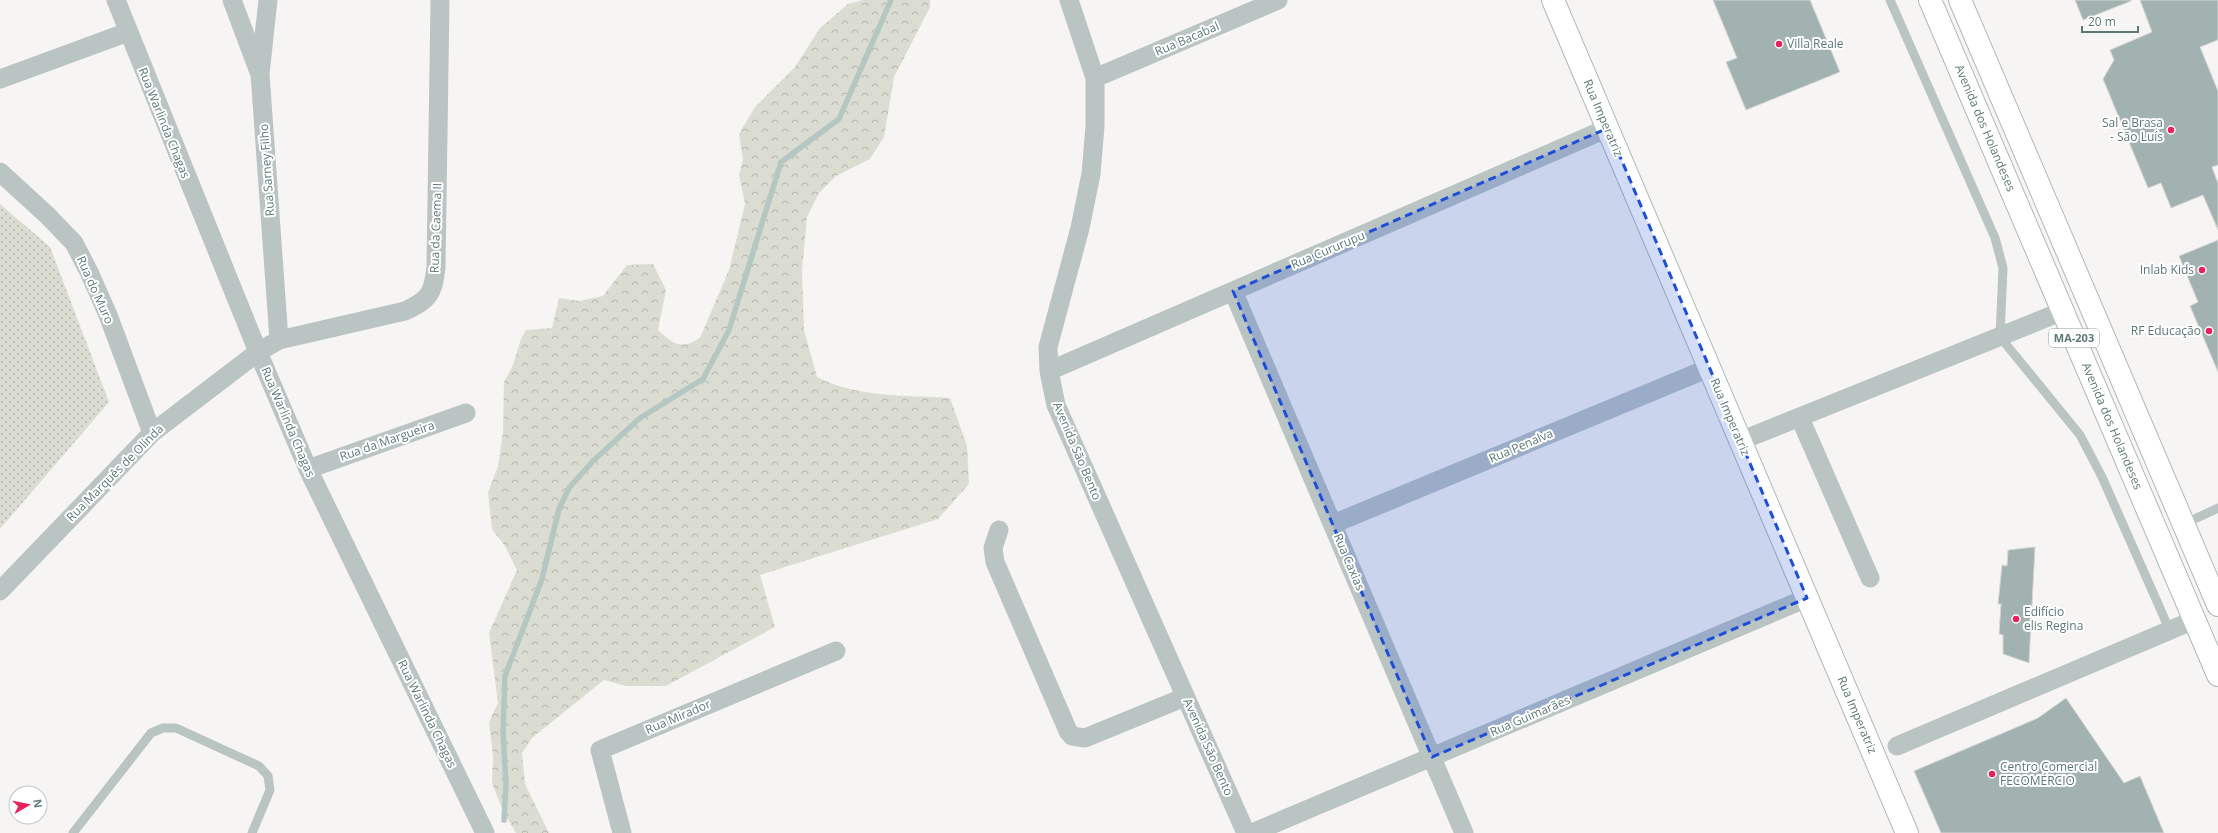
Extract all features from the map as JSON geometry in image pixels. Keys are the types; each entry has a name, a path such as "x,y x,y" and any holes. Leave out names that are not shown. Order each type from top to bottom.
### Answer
{"main road":[{"name":"Rua Imperatriz","path":"1553,0 1807,598 1903,832"},
{"name":"Avenida dos Holandeses","path":"1930,0 2218,675"},
{"name":"MA-203","path":"1960,0 2218,605"}],"street":[{"name":"Rua Warlinda Chagas","path":"116,0 258,352 308,469 485,833"},
{"path":"232,0 260,74"},
{"name":"Rua Sarney Filho","path":"268,0 260,74 279,340"},
{"name":"Rua da Caema II","path":"258,352 279,340 406,311 425,302 434,288 436,267 440,0"},
{"name":"Avenida São Bento","path":"1069,0 1095,78 1095,126 1090,174 1080,228 1048,347 1048,371 1056,405 1246,833"},
{"name":"Rua Bacabal","path":"1095,78 1278,0"},
{"path":"0,79 128,32"},
{"name":"Rua Cururupu","path":"1048,371 1608,128"},
{"name":"Rua do Muro","path":"0,172 47,215 74,243 105,308 152,433"},
{"name":"Rua Caxias","path":"1233,291 1464,833"},
{"path":"1740,442 2063,311"},
{"name":"Rua Marquês de Olinda","path":"0,591 152,433 258,352"},
{"name":"Rua Penalva","path":"1333,524 1709,368"},
{"name":"Rua da Margueira","path":"308,469 466,413"},
{"path":"1800,418 1870,578"},
{"path":"999,530 993,548 995,562 1068,731 1072,736 1086,738 1185,697"},
{"name":"Rua Guimarães","path":"1252,833 1807,598"},
{"path":"1897,746 2194,620"},
{"name":"Rua Mirador","path":"622,833 600,750 836,652"}],"lane":[{"path":"1890,0 1995,238 2003,268 2000,337 2080,435 2102,477 2170,631"},
{"path":"2184,524 2218,508"},
{"path":"73,833 151,733 163,728 176,728 258,766 268,776 270,790 252,833"}],"highlighted area":[{"path":"1608,128 1807,598 1432,757 1233,291"}],"green space":[{"path":"863,0 930,0 930,7 894,77 884,137 870,159 836,176 819,193 807,217 802,270 804,330 817,377 849,389 865,392 899,396 950,398 967,446 969,484 938,519 760,575 775,627 666,686 626,686 604,680 532,738 522,753 525,784 549,833 516,833 503,811 492,783 493,756 489,722 498,703 489,633 517,570 505,546 492,529 488,493 498,466 503,432 504,382 513,365 521,339 526,330 552,328 559,298 579,301 603,296 627,265 653,264 666,290 658,330 668,339 678,344 688,344 700,338 729,270 745,204 739,175 743,160 739,134 755,107 795,67 820,28 848,4"},
{"path":"0,204 50,247 109,402 0,529"}],"building":[{"name":"Villa Reale","path":"1713,0 1810,0 1840,72 1746,110 1726,62 1737,58"},
{"path":"2075,0 2131,0 2131,1 2083,20"},
{"name":"Sal e Brasa - São Luís","path":"2140,0 2218,0 2218,40 2200,47 2218,91 2218,165 2212,167 2218,183 2218,230 2203,195 2171,208 2161,183 2148,188 2103,79 2114,60 2110,50 2152,32"},
{"path":"2218,240 2218,372 2190,306 2198,302 2179,256"},
{"name":"Edifício elis Regina","path":"2035,547 2029,663 2003,654 2003,635 1999,634 2001,604 1998,604 2002,565 2007,566 2008,550"},
{"name":"Centro Comercial FECOMÉRCIO","path":"2066,698 2124,783 2140,776 2164,833 1941,833 1914,771 2038,718"}],"waterway":[{"path":"504,820 506,784 503,732 505,676 542,579 559,509 569,488 593,461 640,418 703,379 729,330 781,162 839,119 891,0"}],"place":[{"name":"Villa Reale","path":"1779,44"},
{"name":"Sal e Brasa - São Luís","path":"2171,130"},
{"name":"Inlab Kids","path":"2202,270"},
{"name":"RF Educação","path":"2209,331"},
{"name":"Edifício elis Regina","path":"2016,619"},
{"name":"Centro Comercial FECOMÉRCIO","path":"1992,774"}]}
